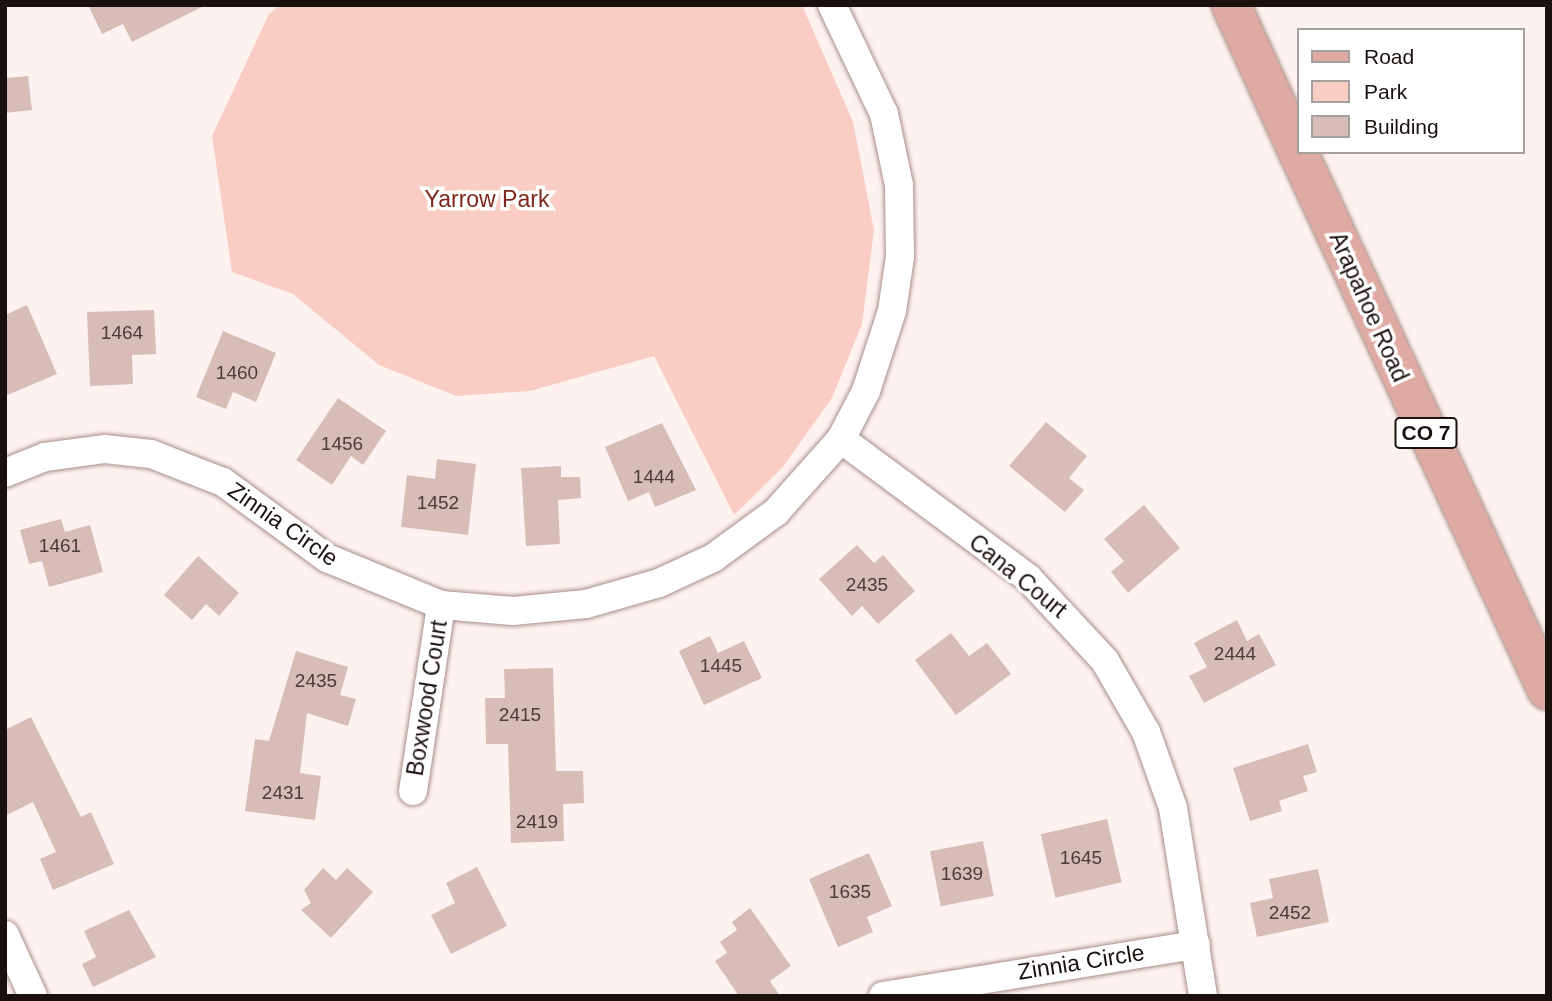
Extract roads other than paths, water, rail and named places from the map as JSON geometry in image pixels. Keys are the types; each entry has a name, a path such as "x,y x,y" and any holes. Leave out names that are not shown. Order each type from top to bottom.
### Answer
{"main road":[{"name":"Arapahoe Road","path":"1231,5 1296,148"},
{"name":"Arapahoe Road","path":"1299,154 1547,690"}],"street":[{"name":"Zinnia Circle","path":"5,472 45,457 105,449 151,454 223,482 327,558 441,605 513,611 586,604 659,583 713,558 776,512 841,439 866,391 892,311 900,257 899,185 884,114 832,5"},
{"name":"Cana Court","path":"841,439 1028,578 1105,661 1146,732 1173,808 1203,996"},
{"name":"Boxwood Court","path":"413,791 441,605"},
{"path":"5,935 33,996"},
{"name":"Zinnia Circle","path":"883,996 1196,945"}],"park label":[{"name":"Yarrow Park","path":"487,199"}]}
